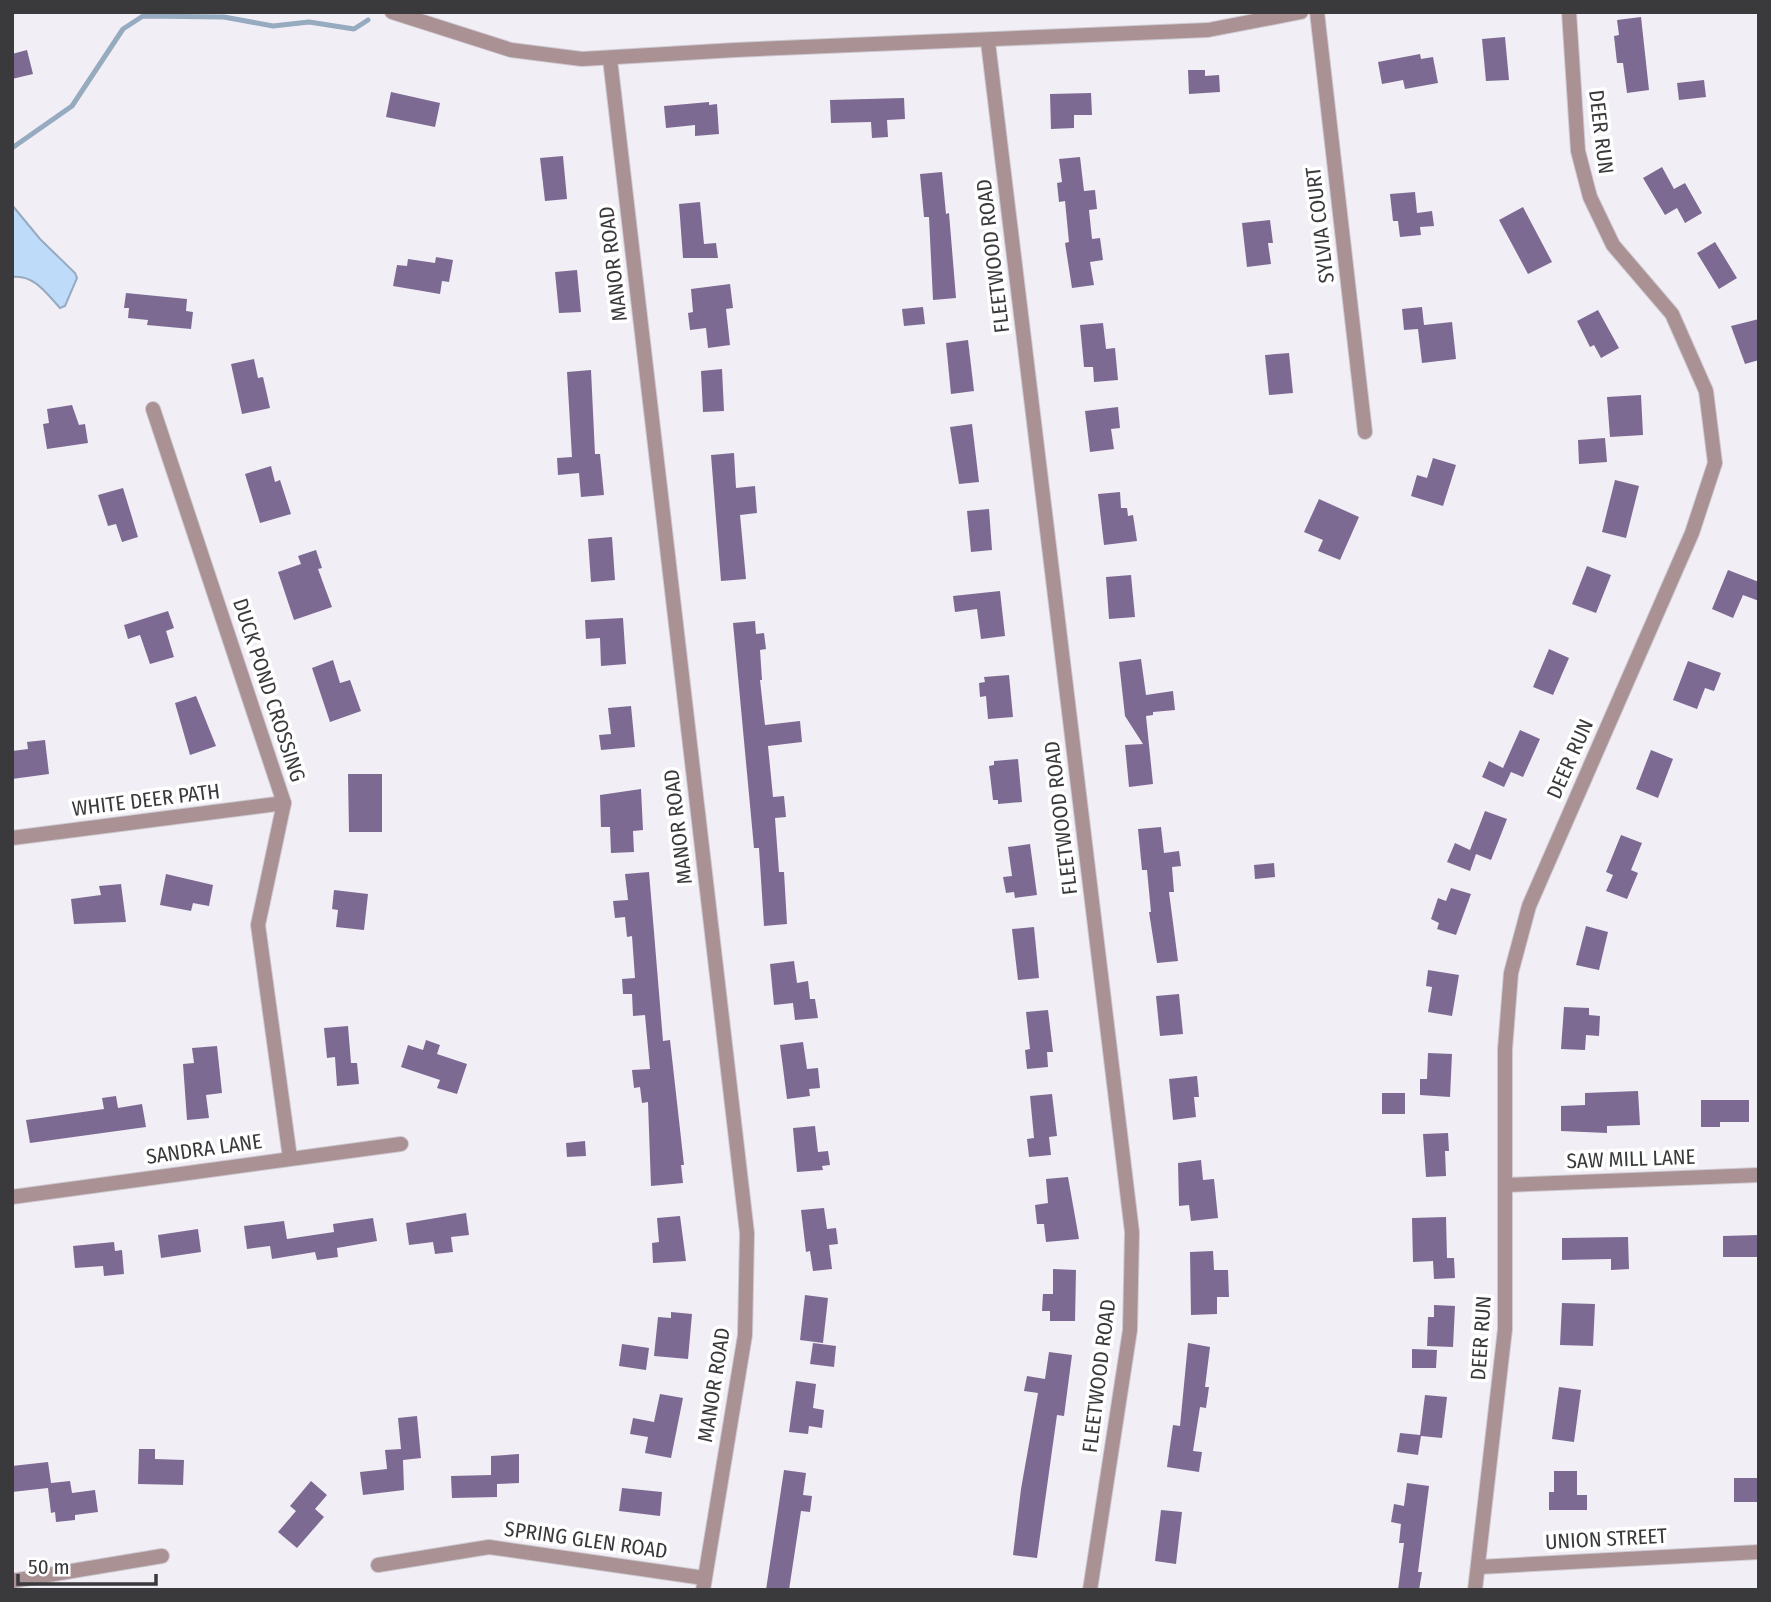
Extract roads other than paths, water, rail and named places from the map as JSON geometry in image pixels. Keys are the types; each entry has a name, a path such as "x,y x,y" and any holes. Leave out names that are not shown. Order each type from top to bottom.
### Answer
{"street":[{"path":"392,12 511,50 570,58 610,59 735,50 1208,30 1301,12"},
{"name":"SYLVIA COURT","path":"1317,12 1365,432"},
{"name":"DEER RUN","path":"1479,1567 1505,1329 1505,1049 1511,973 1528,906 1692,533 1715,463 1706,391 1672,314 1613,245 1590,197 1578,151 1569,12"},
{"name":"FLEETWOOD ROAD","path":"988,41 1132,1233 1130,1330 1090,1590"},
{"name":"MANOR ROAD","path":"610,59 747,1233 744,1335 704,1584"},
{"name":"DUCK POND CROSSING","path":"153,409 284,803 258,925 289,1158"},
{"name":"WHITE DEER PATH","path":"12,838 284,803"},
{"name":"SANDRA LANE","path":"12,1197 401,1144"},
{"name":"SAW MILL LANE","path":"1506,1185 1759,1175"},
{"name":"SPRING GLEN ROAD","path":"378,1564 489,1547 704,1584"},
{"name":"UNION STREET","path":"1479,1567 1759,1552"},
{"path":"12,1581 162,1556"},
{"path":"1475,1590 1479,1567"}],"water":[{"path":"12,205 40,239 75,273 77,278 65,306 60,308 33,282 12,277"}],"waterway":[{"path":"12,148 72,106 123,29 143,16 224,17 273,26 309,22 354,29 368,20"}]}
